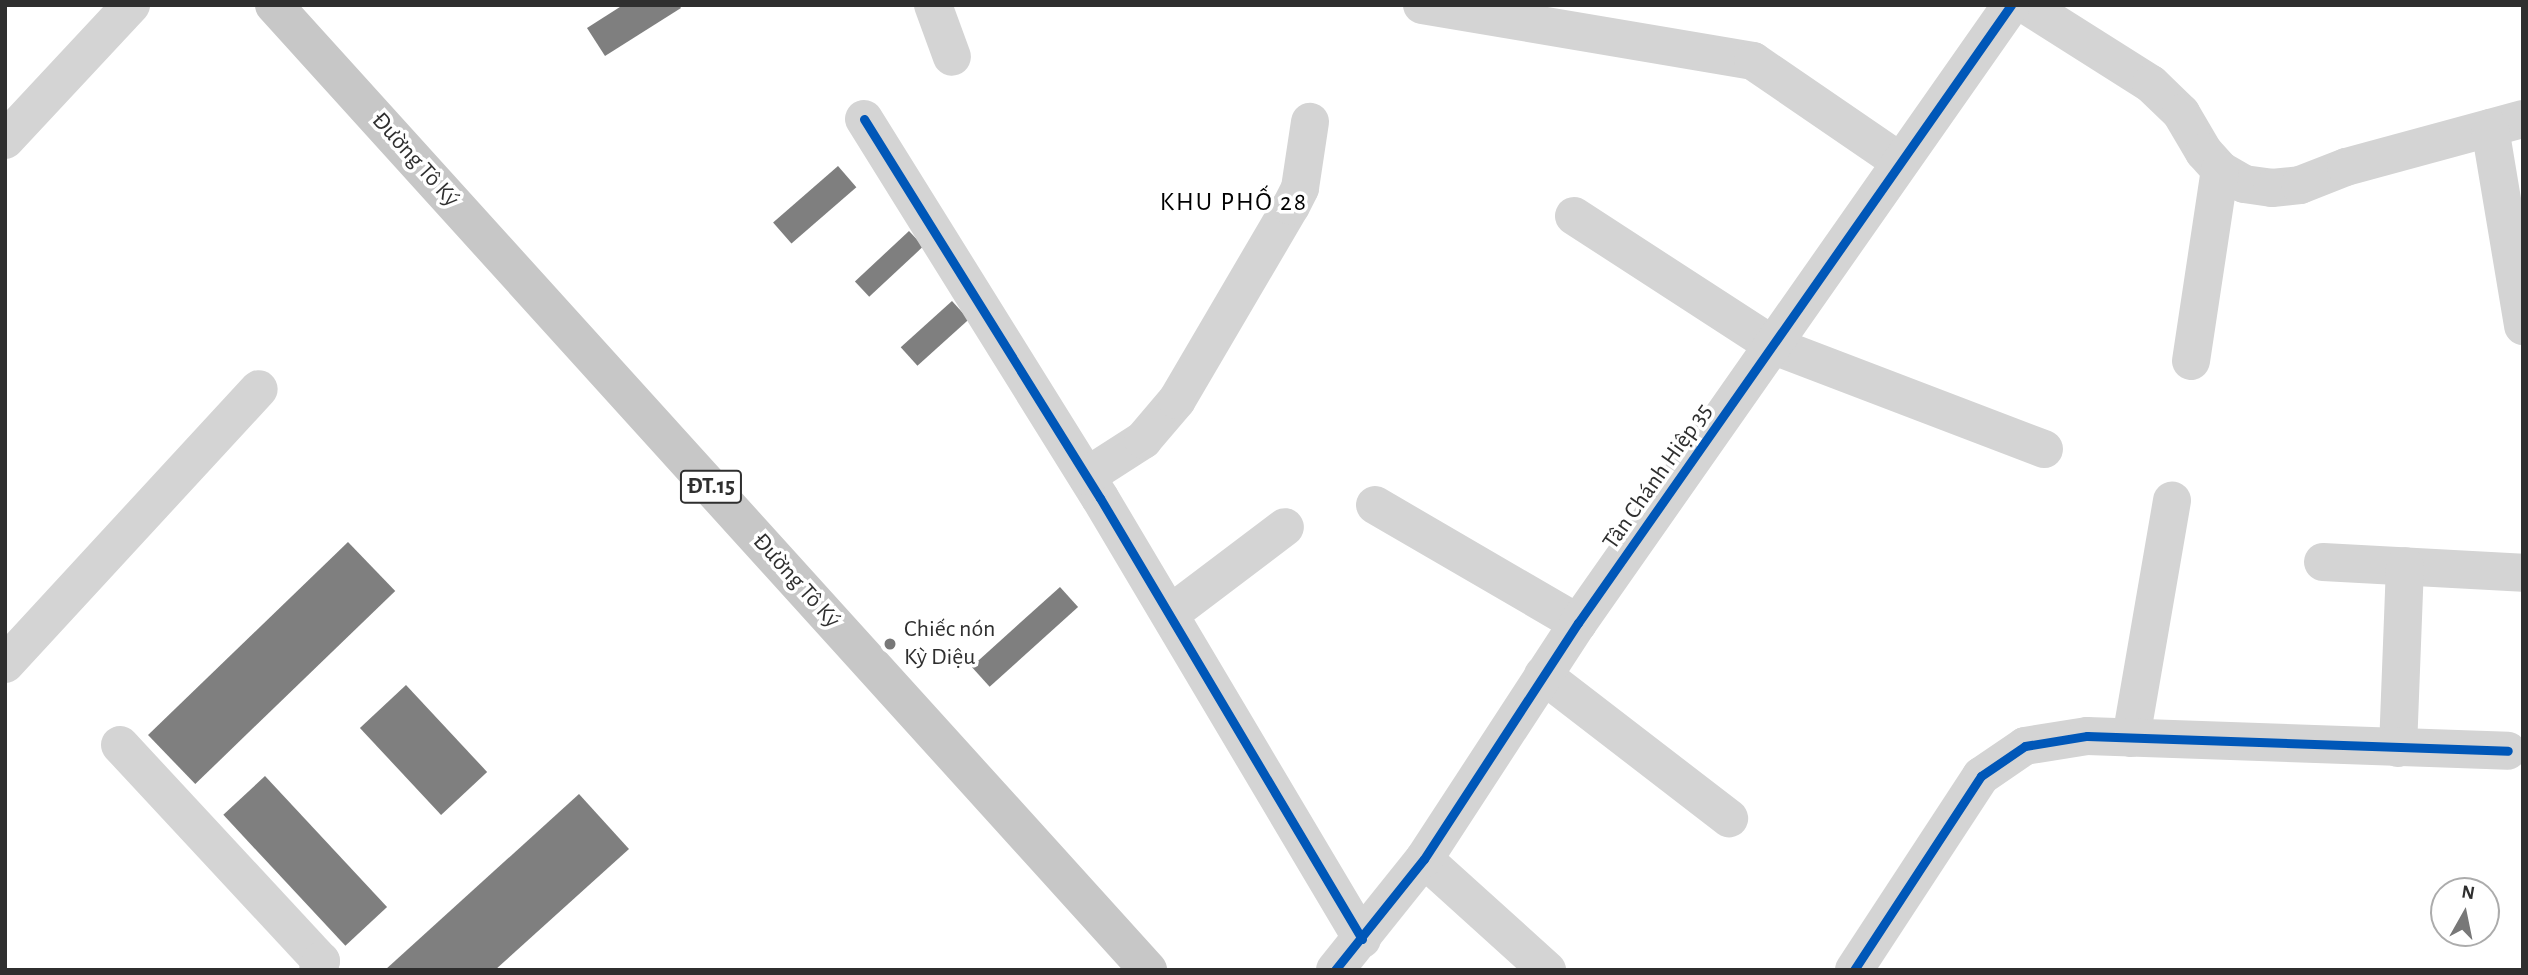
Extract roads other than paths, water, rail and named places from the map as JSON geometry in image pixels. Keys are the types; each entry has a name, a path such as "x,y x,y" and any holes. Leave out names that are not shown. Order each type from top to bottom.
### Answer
{"main road":[{"name":"Đường Tô Ký","path":"274,5 1148,970"}],"street":[{"path":"5,140 131,5"},
{"path":"933,5 952,57"},
{"path":"1422,5 1606,20 1753,61 1899,161"},
{"name":"Tân Chánh Hiệp 35","path":"1335,970 1424,859 1578,623 1774,346 1899,161 2011,5"},
{"path":"2026,5 2151,84 2182,113 2203,152 2221,170 2244,184 2272,188 2300,185 2346,167 2507,123 2522,316"},
{"path":"864,119 1087,477 1362,939"},
{"path":"1087,477 1143,440 1177,400 1295,197 1310,122"},
{"path":"2191,360 2221,170"},
{"path":"1574,216 1774,346 2044,449"},
{"path":"5,664 259,390"},
{"path":"2131,738 2172,501"},
{"path":"1374,505 1578,623"},
{"path":"1170,614 1285,527"},
{"path":"2323,562 2523,573"},
{"path":"2398,748 2405,566"},
{"path":"1543,675 1729,818"},
{"path":"1854,970 1981,776 2003,758 2034,743 2087,736 2508,751"},
{"path":"120,745 321,961 318,970"},
{"path":"1424,859 1547,970"}],"place":[{"name":"Chiếc nón Kỳ Diệu","path":"890,644"}],"district":[{"name":"KHU PHỐ 28","path":"1234,203"}]}
